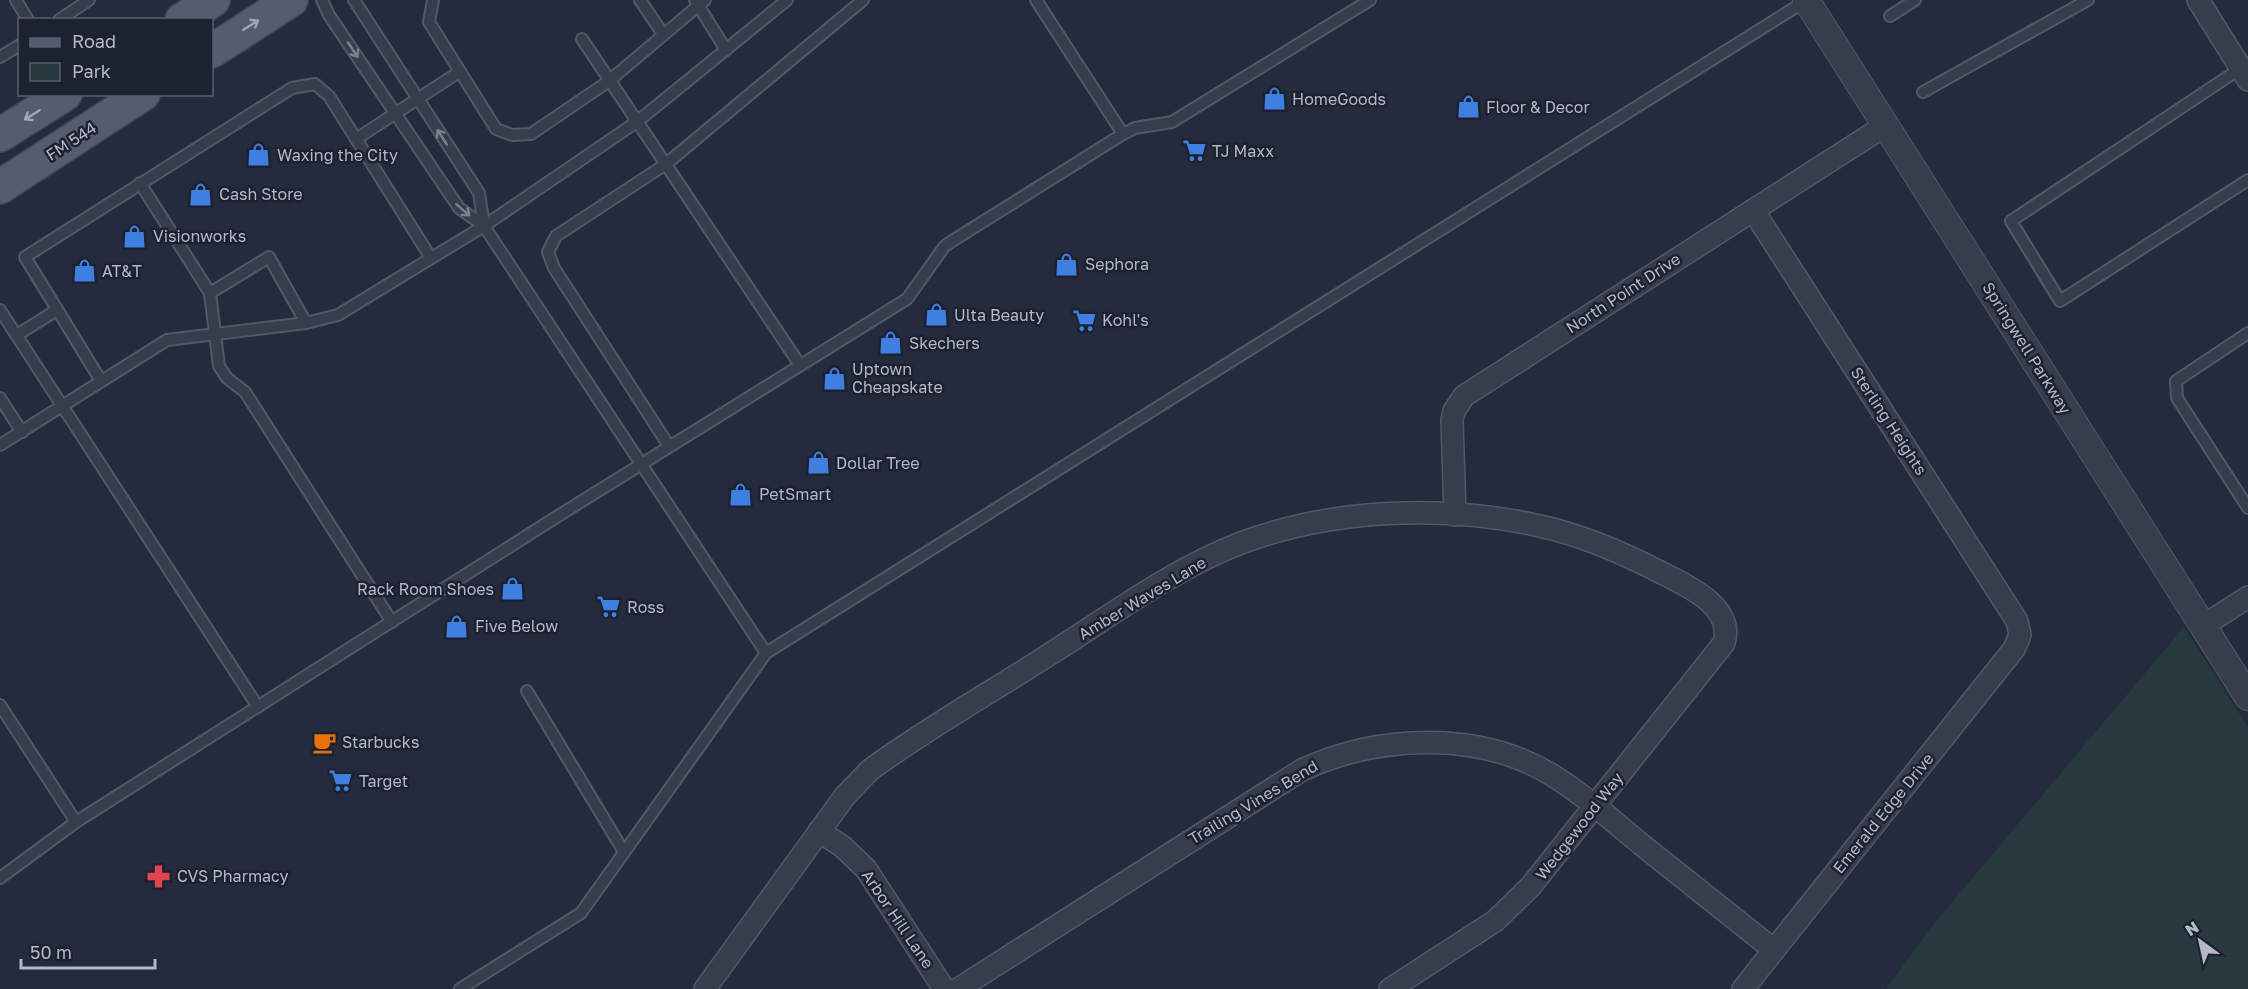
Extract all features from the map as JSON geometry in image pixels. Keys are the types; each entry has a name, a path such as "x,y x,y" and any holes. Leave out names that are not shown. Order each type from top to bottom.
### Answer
{"main road":[{"path":"185,18 213,0"},
{"path":"213,50 291,0"},
{"path":"0,135 62,96"},
{"name":"FM 544","path":"0,187 140,96"}],"street":[{"name":"Springwell Parkway","path":"1806,0 2248,697"},
{"path":"2198,0 2245,74"},
{"name":"North Point Drive","path":"1455,515 1452,420 1454,411 1464,396 1886,125"},
{"name":"Sterling Heights","path":"1753,210 2017,621 2020,635"},
{"name":"Amber Waves Lane","path":"705,989 853,786 883,761 1171,577 1201,561 1275,531 1394,514 1506,519 1542,526 1629,557 1676,580 1717,608 1727,626"},
{"path":"2203,626 2248,597"},
{"name":"Wedgewood Way","path":"1390,989 1506,912 1531,886 1724,643 1727,626"},
{"name":"Emerald Edge Drive","path":"1743,989 2014,649 2020,635"},
{"name":"Trailing Vines Bend","path":"958,989 1285,780 1323,760 1348,752 1396,744 1427,743 1479,749 1504,755 1550,774 1774,950"},
{"name":"Arbor Hill Lane","path":"819,831 843,847 866,869 944,989"}],"lane":[{"path":"16,0 27,18"},
{"path":"62,18 89,0"},
{"path":"322,0 329,15 459,208 484,226 766,653"},
{"path":"354,0 479,193 484,226"},
{"path":"433,0 429,22 496,129 512,135 531,134 609,81 699,2 726,50"},
{"path":"640,0 663,34"},
{"path":"0,445 167,340 306,323 338,315 484,226 638,121 787,0"},
{"path":"669,446 554,268 548,252 556,236 666,164 863,0"},
{"path":"1036,0 1123,134"},
{"path":"0,878 76,822 669,446 907,299 944,247 1123,134 1135,128 1172,122 1214,99 1370,0"},
{"path":"460,989 581,913 766,653 1806,0"},
{"path":"1890,16 1915,0"},
{"path":"1923,92 2088,0"},
{"path":"582,39 800,366"},
{"path":"0,57 18,46"},
{"path":"356,139 459,72"},
{"path":"2245,74 2011,221 2060,301 2248,180"},
{"path":"101,381 25,257 292,88 315,84 329,96 431,258"},
{"path":"140,183 210,293 219,366 227,378 245,393 392,622"},
{"path":"210,293 269,256 306,323"},
{"path":"17,335 57,310"},
{"path":"2,317 17,335 63,405 258,707"},
{"path":"2248,333 2176,381 2177,398 2248,508"},
{"path":"0,398 22,432"},
{"path":"527,691 624,852"},
{"path":"0,705 76,822"}],"green space":[{"path":"2184,627 2248,727 2248,989 1886,989 1933,925"}],"place":[{"name":"HomeGoods","path":"1274,99"},
{"name":"Floor & Decor","path":"1468,107"},
{"name":"TJ Maxx","path":"1194,151"},
{"name":"Waxing the City","path":"259,155"},
{"name":"Cash Store","path":"201,194"},
{"name":"Visionworks","path":"135,236"},
{"name":"Sephora","path":"1067,264"},
{"name":"AT&T","path":"84,271"},
{"name":"Ulta Beauty","path":"936,315"},
{"name":"Kohl's","path":"1084,320"},
{"name":"Skechers","path":"891,343"},
{"name":"Uptown Cheapskate","path":"834,378"},
{"name":"Dollar Tree","path":"818,463"},
{"name":"PetSmart","path":"741,494"},
{"name":"Rack Room Shoes","path":"512,589"},
{"name":"Ross","path":"609,607"},
{"name":"Five Below","path":"457,626"},
{"name":"Starbucks","path":"324,742"},
{"name":"Target","path":"341,781"},
{"name":"CVS Pharmacy","path":"159,876"}]}
